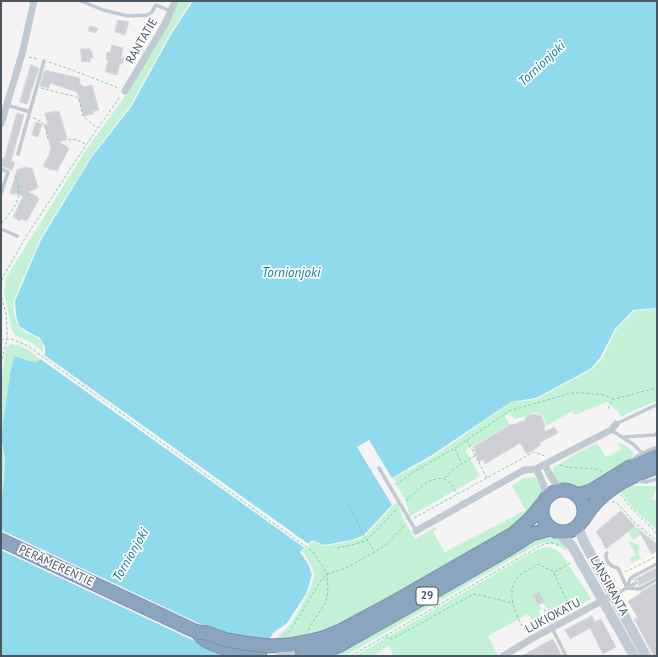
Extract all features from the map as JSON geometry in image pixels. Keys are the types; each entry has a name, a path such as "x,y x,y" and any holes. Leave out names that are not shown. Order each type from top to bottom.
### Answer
{"highway":[{"path":"576,495 591,491 630,472 657,456"},
{"path":"580,523 590,508 630,472 657,466"},
{"path":"562,490 572,492 580,498 584,506 584,511 580,523"},
{"name":"29","path":"282,647 326,637 396,601 513,534 530,519 552,493 562,490"},
{"path":"545,500 542,506 542,515 545,522 554,530"},
{"name":"29","path":"301,656 328,650 340,645 532,534 554,530 566,532 570,531 580,523"},
{"name":"PERÄMERENTIE","path":"1,540 197,632 207,633 227,640 244,643 282,647"},
{"name":"PERÄMERENTIE","path":"197,632 212,644 259,656"}],"street":[{"path":"1,124 22,54 34,1"},
{"name":"RANTATIE","path":"125,91 165,24 175,1"},
{"path":"416,531 524,470 536,469 611,430 616,424"},
{"path":"545,464 553,481 562,490"},
{"path":"536,469 545,489 545,500"},
{"name":"LÄNSIRANTA","path":"580,523 583,540 646,656"},
{"name":"LÄNSIRANTA","path":"554,530 572,546 634,656"},
{"name":"LUKIOKATU","path":"503,656 552,625 613,595"}],"lane":[{"path":"82,1 103,10 128,16 147,15 151,13 156,5 170,11"},
{"path":"18,154 44,61"},
{"path":"7,105 29,114"},
{"path":"1,169 8,172 1,194"},
{"path":"1,229 17,236"},
{"path":"616,424 656,405 657,406"},
{"path":"611,430 634,444 642,453"},
{"path":"623,438 655,435 657,433"},
{"path":"657,447 632,459 630,472 637,480 646,482 657,480"},
{"path":"379,468 416,531"},
{"path":"607,553 606,558 608,563 618,568 628,588"},
{"path":"628,588 630,579 657,564"},
{"path":"628,588 640,589 657,579"},
{"path":"613,595 636,583"},
{"path":"552,625 566,656"}],"path":[{"path":"1,364 8,328 1,295 1,283 4,275 24,240 97,128 125,91 72,70 22,54"},
{"path":"37,86 79,99 83,116 97,128"},
{"path":"29,114 40,120 45,125 48,139"},
{"path":"68,140 79,140 86,145"},
{"path":"1,225 18,201 19,195 16,177 14,174 8,172"},
{"path":"1,340 12,339 28,346 309,548 327,574 328,593 326,602 310,626 308,633"},
{"path":"390,489 455,448 509,411 571,393 604,395 614,399 657,388"},
{"path":"608,410 614,399"},
{"path":"467,439 487,478"},
{"path":"455,448 462,463"},
{"path":"444,479 450,472 462,463 475,456"},
{"path":"337,548 367,540 395,510 426,483 436,478 444,479 449,482 457,494"},
{"path":"617,491 657,534"},
{"path":"616,502 635,522 657,541"},
{"path":"348,503 367,540 375,552"},
{"path":"351,656 538,547 550,543 555,543 560,546"},
{"path":"554,572 572,562"},
{"path":"522,626 513,603 512,594 514,584 517,577 538,564 554,572 572,612"},
{"path":"282,647 286,634 289,632 320,582 327,574"},
{"path":"385,636 392,639 474,594 513,603"},
{"path":"544,609 552,625"}],"shaded area":[{"path":"657,551 657,656 654,656 613,576"},
{"path":"557,635 567,652 560,656 517,656"}],"green space":[{"path":"177,1 191,1 171,32 130,106 90,158 40,239 14,300 14,313 18,325 25,332 40,341 43,351 29,341 15,335 12,330 4,293 6,278 84,153 128,92"},
{"path":"657,309 657,401 622,417 613,406 606,402 575,415 572,411 546,426 544,418 539,414 533,412 524,417 514,419 510,413 505,416 510,425 465,450 480,476 410,516 405,499 394,478 431,458 512,402 537,399 591,370 602,359 616,330 634,311"},
{"path":"11,344 23,347 41,360 31,362 14,357 1,436 1,380 6,349"},
{"path":"1,440 5,477 1,498"},
{"path":"617,442 626,446 633,451 634,454 627,463 580,491 563,484 553,477 553,468 572,456 597,443 606,457 621,450"},
{"path":"535,477 542,490 541,497 521,522 393,598 343,624 311,638 273,641 289,626 300,609 311,587 314,573 310,563 302,551 313,541 324,546 353,541 364,537 393,506 398,503 402,516 415,539 436,527 437,529 433,532 445,552 526,510 512,486 523,478"},
{"path":"631,486 657,486 652,499 657,501 657,530 634,509 621,492"},
{"path":"635,527 638,528 641,535 633,540 628,532"},
{"path":"542,535 554,537 568,549 565,550 554,543 543,543 534,546 345,656 324,656"},
{"path":"628,540 640,546 638,552 641,558 632,563 630,559 636,555"},
{"path":"549,547 555,549 562,555 591,599 555,617 543,603 545,602 538,592 534,595 534,599 542,609 538,611 545,623 536,628 528,614 488,636 498,656 394,656 388,646 373,656 355,656 531,553 539,549"}],"water":[{"name":"Tornionjoki","path":"193,1 657,1 657,308 633,310 615,329 600,358 590,369 536,398 511,402 432,455 392,478 404,498 392,505 364,535 352,540 324,545 312,540 300,552 308,564 312,575 306,594 287,623 273,633 260,656 1,656 1,498 4,483 5,461 1,436 10,374 14,356 37,362 45,356 45,347 40,338 19,326 15,301 41,240 91,158 131,107 172,33"}],"pier":[{"path":"43,354 310,545 306,549 39,358"},
{"path":"369,440 404,498 392,505 357,447"},
{"path":"1,530 213,630 262,656 228,656 220,653 1,550"}],"building":[{"path":"118,20 129,22 125,35 115,32"},
{"path":"90,26 98,28 96,33 88,31"},
{"path":"112,45 123,48 121,58 124,58 122,64 120,64 117,75 105,72 108,60 106,59 107,52 110,53"},
{"path":"81,49 90,49 90,51 92,51 93,58 90,58 90,62 82,62"},
{"path":"31,65 39,68 27,104 20,102"},
{"path":"45,70 79,78 80,84 84,87 92,85 99,110 92,112 93,114 84,116 77,92 50,83 49,88 40,86"},
{"path":"59,111 67,138 66,140 59,142 69,149 57,171 43,166 51,148 44,124 48,125 45,114"},
{"path":"17,113 24,115 11,161 15,163 12,170 1,166 1,162 3,158 4,159"},
{"path":"36,122 42,124 38,137 32,135"},
{"path":"27,167 32,168 38,188 28,192 39,199 27,221 21,219 20,221 13,217 23,196 10,193 17,170"},
{"path":"532,414 542,417 545,432 554,427 558,433 539,443 541,445 527,454 520,443 485,464 483,459 479,462 473,447 512,424 525,421 526,417"},
{"path":"621,511 635,526 606,549 596,532"},
{"path":"638,529 657,544 657,551 652,554"},
{"path":"657,568 657,576 638,586 638,580 634,580"},
{"path":"657,583 657,656 654,656 634,619 638,618 628,601"},
{"path":"539,592 545,602 538,605 533,595"},
{"path":"592,616 595,622 601,619 616,647 603,654 590,628 570,639 565,630"},
{"path":"553,639 562,656 522,656"}]}
